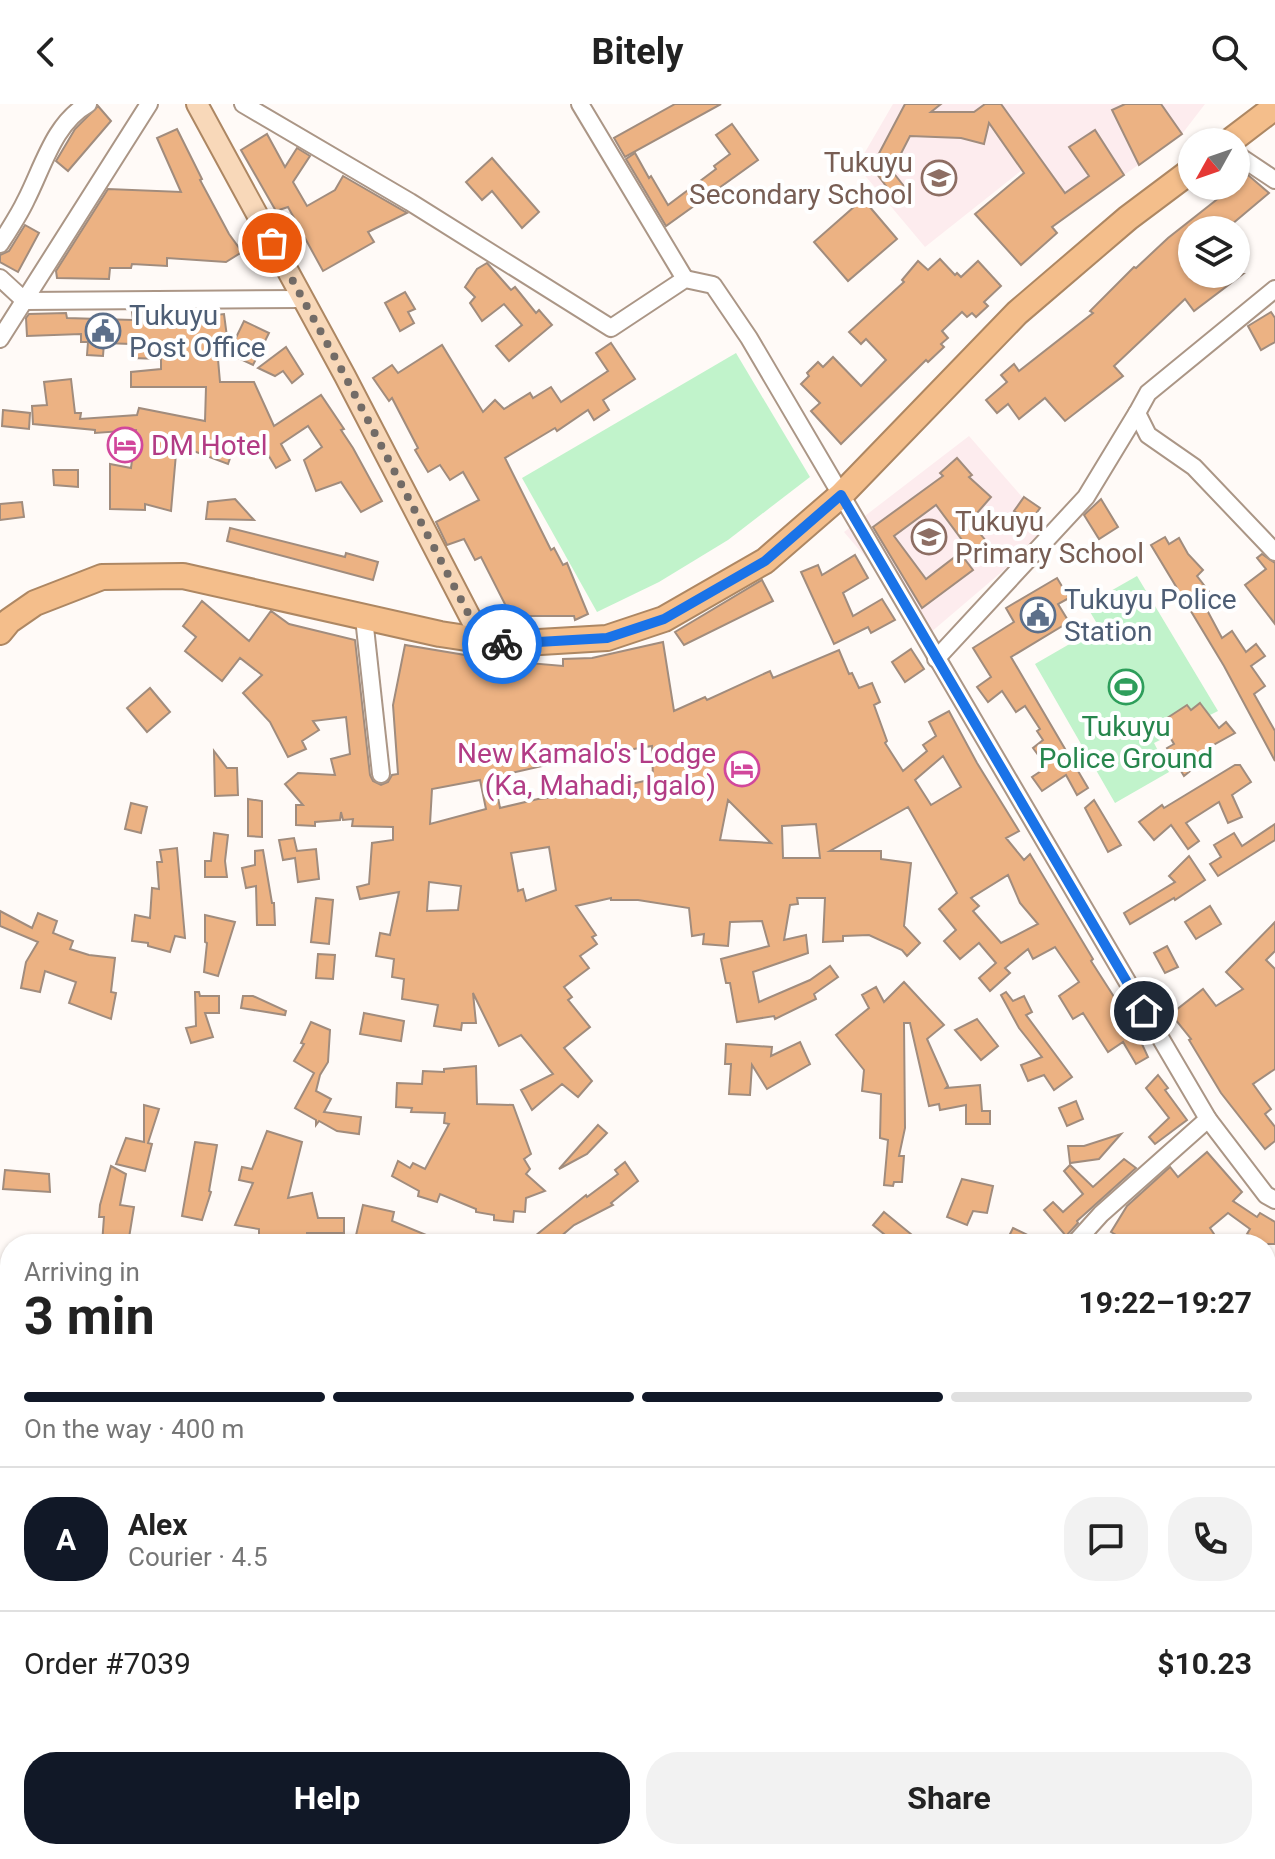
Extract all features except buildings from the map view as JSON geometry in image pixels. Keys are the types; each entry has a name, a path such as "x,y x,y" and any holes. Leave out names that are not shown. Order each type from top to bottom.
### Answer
{"highway":[{"path":"1247,128 1275,107"},
{"path":"0,632 9,621 35,603 102,577 183,576 440,634 506,644 607,638 664,619 765,561 841,495 1017,313 1128,218 1178,180"}],"main road":[{"path":"197,104 345,376 482,640"}],"street":[{"path":"0,244 62,127 78,109 88,104"},
{"path":"0,339 149,104"},
{"path":"243,104 410,202 611,328 685,279 713,285 749,338 1208,1119 1266,1195 1275,1200"},
{"path":"580,104 685,279"},
{"path":"1250,163 1275,180"},
{"path":"0,278 25,301 301,299"},
{"path":"936,659 1086,497 1148,393 1275,289"},
{"path":"1137,413 1148,435 1194,467 1275,552"},
{"path":"364,618 381,774"},
{"path":"1083,1234 1101,1214 1208,1119"}],"shaded area":[{"name":"Tukuyu Secondary School","path":"893,104 1205,104 1187,128 1178,128 1178,137 1059,221 1022,170 925,247 857,166"},
{"path":"969,436 1051,530 930,633 844,532"}],"green space":[{"path":"736,353 810,477 728,540 659,582 597,612 522,478"},
{"name":"Tukuyu Police Ground","path":"1137,576 1218,711 1154,743 1169,772 1115,803 1035,664 1099,627 1086,605"}],"way so far":[{"path":"272,243 482,640 502,644"}],"place":[{"name":"Tukuyu Secondary School","path":"939,178"},
{"name":"Tukuyu Post Office","path":"103,331"},
{"name":"DM Hotel","path":"125,445"},
{"name":"Tukuyu Primary School","path":"929,537"},
{"name":"Tukuyu Police Station","path":"1038,615"},
{"name":"Tukuyu Police Ground","path":"1126,687"},
{"name":"New Kamalo's Lodge (Ka, Mahadi, Igalo)","path":"742,769"}],"route":[{"path":"502,644 607,638 664,619 765,561 841,495 1144,1011"}]}
